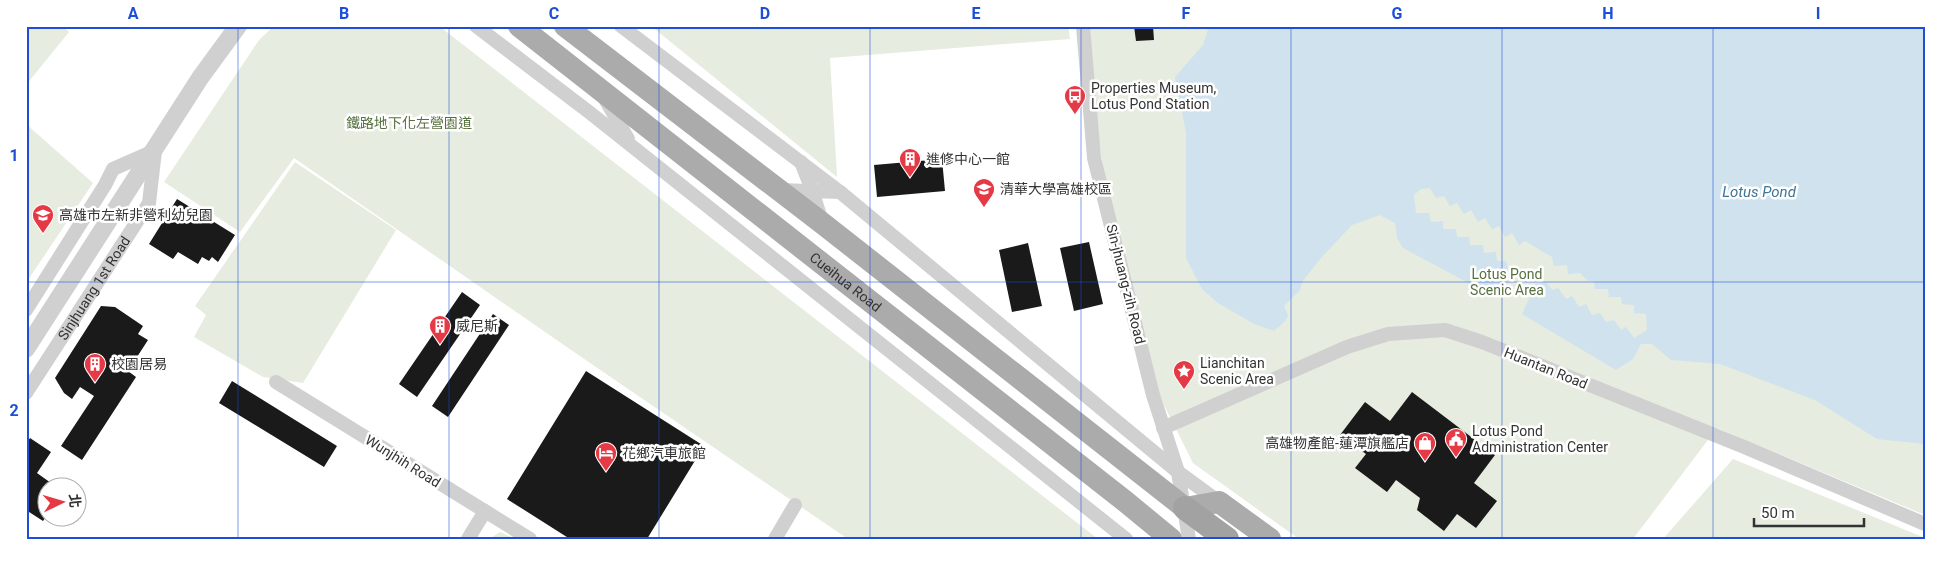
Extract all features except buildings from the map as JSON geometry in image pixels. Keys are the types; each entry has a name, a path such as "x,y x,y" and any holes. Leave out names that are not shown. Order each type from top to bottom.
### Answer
{"highway":[{"path":"1185,508 1227,539"}],"main road":[{"name":"Cueihua Road","path":"519,26 1171,539"},
{"path":"565,26 822,222 1185,508 1219,502 1270,539"}],"street":[{"name":"Sinjhuang 1st Road","path":"26,349 155,151 200,78 238,26"},
{"name":"Cueihua Road","path":"476,26 589,112 1126,539"},
{"path":"620,26 840,192 1178,472 1219,502"},
{"name":"Sin-jhuang-zih Road","path":"1082,26 1094,158 1153,395 1178,472 1189,539"},
{"path":"600,90 631,146"},
{"path":"589,112 644,124"},
{"name":"Sinjhuang 1st Road","path":"26,393 149,203 155,151"},
{"path":"26,310 101,192 113,169 155,151"},
{"path":"800,161 822,222"},
{"path":"778,190 840,192"},
{"name":"Huantan Road","path":"1163,428 1347,347 1388,334 1445,330 1491,346 1742,446 1925,524"},
{"name":"Wunjhih Road","path":"276,382 530,539"},
{"path":"775,539 796,505"},
{"path":"468,539 485,511"}],"green space":[{"path":"26,26 62,26 69,32 26,85"},
{"name":"鐵路地下化左營園道","path":"274,26 439,26 1098,539 848,539 294,158 240,232 164,182 259,40"},
{"path":"651,26 1068,26 1070,39 830,58 837,177"},
{"name":"Lotus Pond Scenic Area","path":"1088,26 1925,26 1925,515 1717,428 1633,539 1299,539 1193,463 1161,399 1105,177 1098,139"},
{"name":"高雄市左新非營利幼兒園","path":"26,124 93,183 26,283"},
{"path":"295,162 396,230 303,383 263,377 194,337 206,315 195,306"},
{"path":"1733,459 1925,538 1925,539 1663,539"},
{"path":"500,532 516,539 489,539"}],"water":[{"name":"Lotus Pond","path":"1209,26 1925,26 1925,444 1877,439 1815,400 1720,364 1671,360 1652,344 1641,344 1633,359 1616,370 1522,314 1536,284 1546,282 1552,290 1558,288 1566,299 1572,296 1579,307 1586,304 1592,315 1600,313 1606,322 1614,320 1621,330 1626,327 1634,338 1647,330 1646,314 1634,313 1634,305 1622,304 1621,297 1609,297 1608,289 1595,289 1594,281 1588,281 1580,273 1568,274 1567,265 1554,266 1552,257 1525,241 1519,245 1512,233 1505,237 1499,226 1492,229 1485,218 1478,222 1471,210 1464,214 1457,203 1450,206 1444,196 1436,198 1430,188 1421,189 1414,195 1416,213 1429,213 1431,222 1443,221 1443,229 1456,229 1457,237 1469,237 1470,245 1483,245 1484,253 1496,252 1497,261 1506,261 1508,270 1493,296 1403,248 1397,238 1395,223 1380,215 1352,225 1321,258 1302,282 1300,290 1284,306 1288,316 1274,331 1254,324 1218,303 1202,289 1186,258 1186,132 1175,77 1203,45"}],"place":[{"name":"Properties Museum, Lotus Pond Station","path":"1075,115"},
{"name":"進修中心一館","path":"910,178"},
{"name":"清華大學高雄校區","path":"984,208"},
{"name":"高雄市左新非營利幼兒園","path":"43,234"},
{"name":"威尼斯","path":"440,345"},
{"name":"校園居易","path":"95,383"},
{"name":"Lianchitan Scenic Area","path":"1184,390"},
{"name":"Lotus Pond Administration Center","path":"1456,458"},
{"name":"高雄物產館-蓮潭旗艦店","path":"1425,462"},
{"name":"花鄉汽車旅館","path":"606,472"}]}
